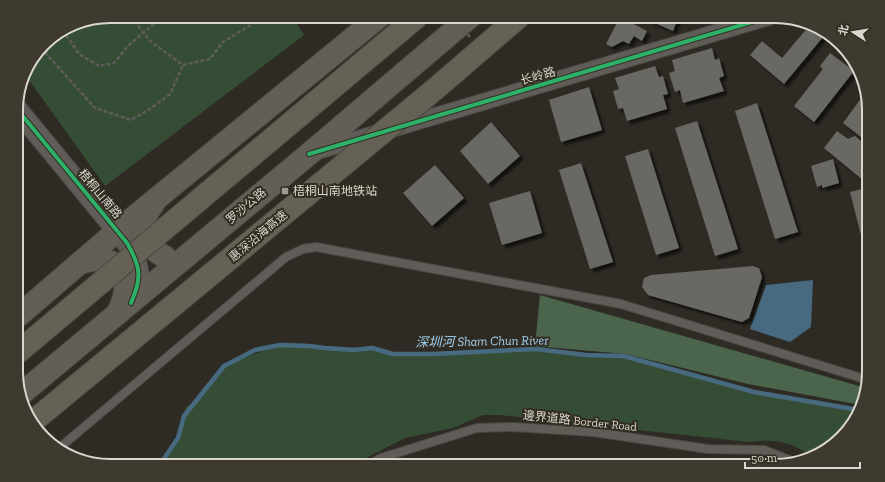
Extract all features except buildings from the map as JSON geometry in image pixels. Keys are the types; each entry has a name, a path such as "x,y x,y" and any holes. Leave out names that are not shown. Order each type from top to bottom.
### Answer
{"highway":[{"path":"23,348 410,23"},
{"name":"惠深沿海高速","path":"37,418 434,90 512,23"}],"main road":[{"path":"23,312 80,263 122,237 160,195 371,23"},
{"name":"罗沙公路","path":"25,390 309,154 463,23"},
{"path":"160,195 146,216 142,226 144,237 148,245 165,257"},
{"path":"80,263 98,259 108,260 122,271 126,286 122,305 124,308"}],"street":[{"name":"长岭路","path":"309,154 749,23"},
{"name":"梧桐山南路","path":"23,116 122,237 137,262 139,272 138,282 124,308"},
{"name":"梧桐山南路","path":"122,237 147,254 165,257 190,252"}],"lane":[{"path":"63,445 286,257 303,249 316,247 621,304 861,378"},
{"name":"邊界道路 Border Road","path":"379,459 477,428 514,427 593,432 708,449 764,450 785,458"}],"path":[{"path":"136,23 150,41 183,65 210,59 223,42 254,23"},
{"path":"67,35 80,54 99,66 114,63 129,45 155,23"},
{"path":"45,53 95,108 131,120 147,111 170,94 183,65"}],"green space":[{"path":"104,23 296,23 304,35 105,186 29,80 41,57 53,45 72,32 88,26"},
{"path":"540,295 860,386 855,404 748,384 626,354 535,346"},
{"path":"280,345 373,348 397,353 536,349 575,354 618,356 748,391 853,409 847,420 832,437 823,444 805,453 789,444 773,441 749,442 500,415 483,415 453,428 405,438 364,459 164,459 178,438 186,407 195,403 227,364"}],"water":[{"path":"813,280 811,327 790,342 750,329 766,285"}],"waterway":[{"name":"深圳河 Sham Chun River","path":"164,459 178,438 184,416 224,366 255,350 280,345 353,350 372,348 393,354 433,354 536,349 586,355 624,356 754,392 853,409"}],"cycle path":[{"path":"309,154 749,23"},
{"path":"23,116 132,251 137,266 138,279 135,294 131,303"}],"place":[{"name":"梧桐山南地铁站","path":"285,191"}]}
